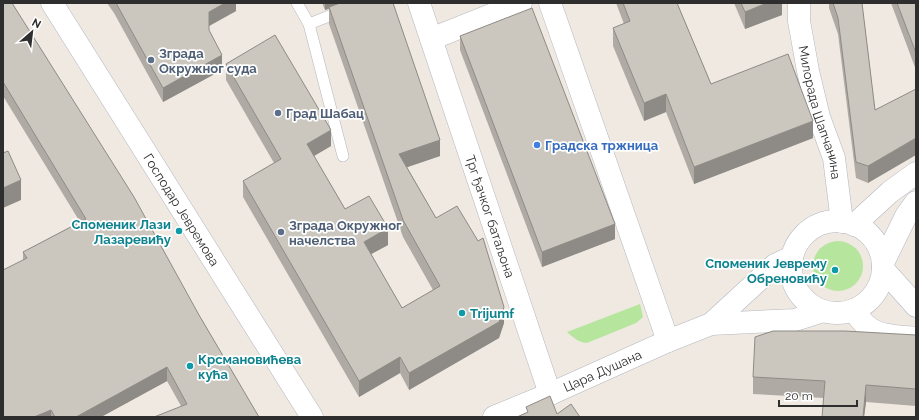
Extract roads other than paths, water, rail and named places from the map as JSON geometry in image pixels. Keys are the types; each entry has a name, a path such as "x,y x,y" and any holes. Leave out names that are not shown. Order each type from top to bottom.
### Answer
{"street":[{"name":"Господар Јевремова","path":"52,3 312,417"},
{"name":"Трг ђачког батаљона","path":"419,3 550,394"},
{"path":"431,39 521,3"},
{"path":"550,3 668,341"},
{"name":"Милорада Шапчанина","path":"799,3 799,21 808,71 819,117 834,158 848,224"},
{"path":"848,224 916,173"},
{"path":"916,202 906,216 883,266 881,282 874,294 865,304 853,310 838,313 823,311 811,305 801,296 794,284 791,271 792,258 798,243 808,231 822,224 838,221 861,228 872,238 880,250 883,266 916,306"},
{"name":"Цара Душана","path":"711,324 775,265 792,258"},
{"path":"853,310 867,326 880,333 916,338"},
{"name":"Цара Душана","path":"494,417 550,394 668,341 711,324 795,320 823,311"}],"lane":[{"path":"297,3 309,24 343,156"},
{"path":"309,24 362,3"}],"place":[{"name":"Зграда Окружног суда","path":"151,60"},
{"name":"Град Шабац","path":"278,113"},
{"name":"Градска тржница","path":"537,145"},
{"name":"Споменик Лази Лазаревићу","path":"179,231"},
{"name":"Зграда Окружног начелства","path":"281,232"},
{"name":"Споменик Јеврему Обреновићу","path":"835,270"},
{"name":"Trijumf","path":"462,313"},
{"name":"Крсмановићева кућа","path":"190,366"}]}
